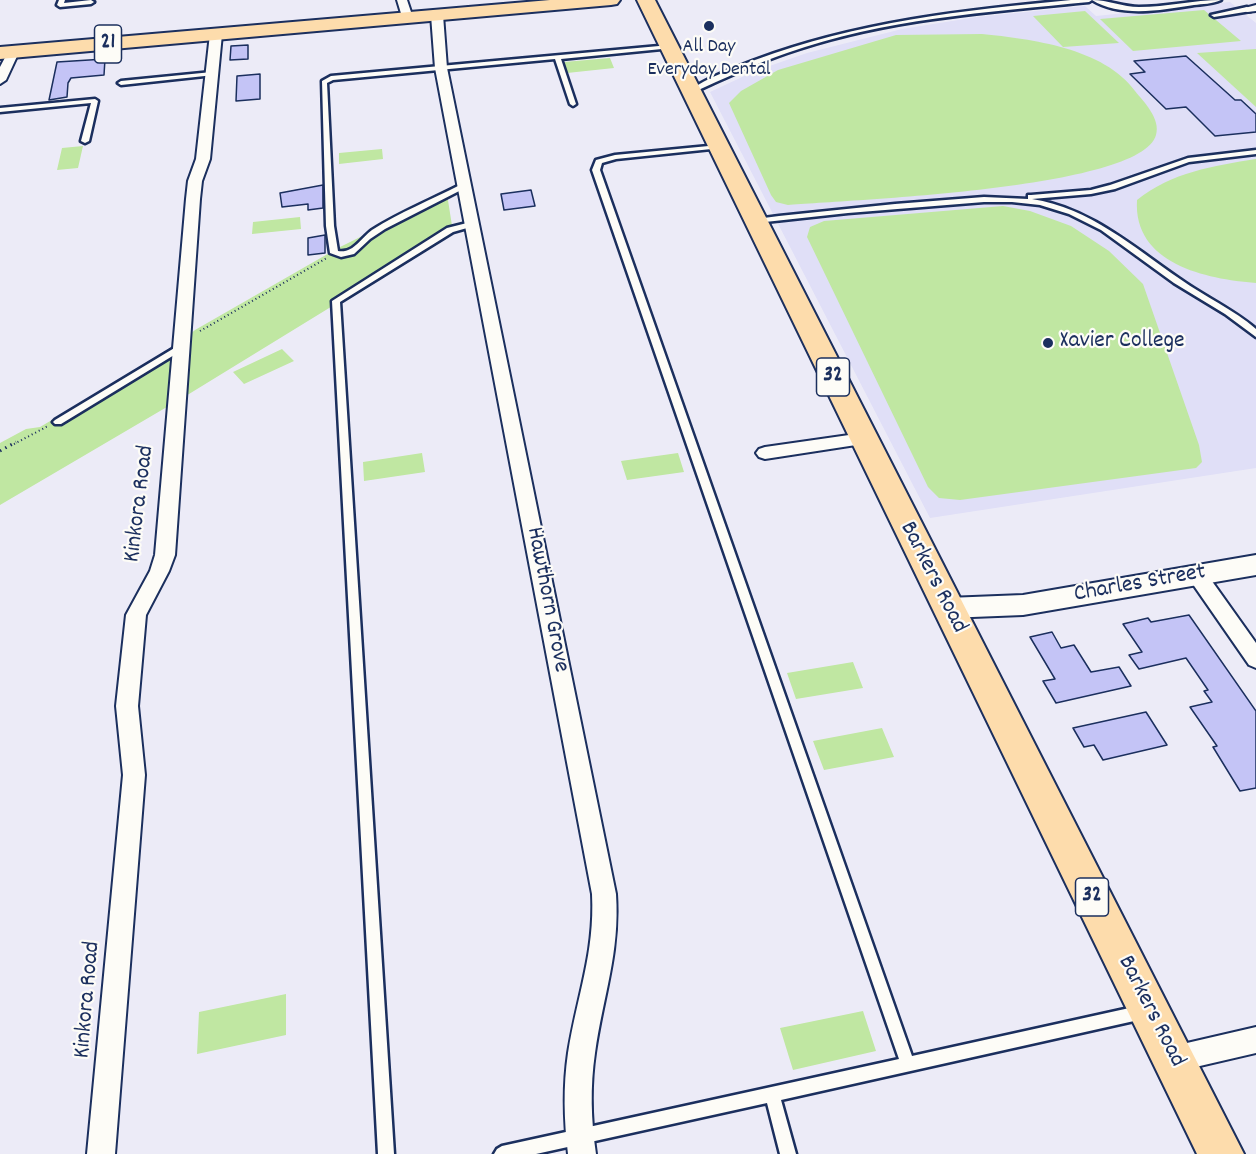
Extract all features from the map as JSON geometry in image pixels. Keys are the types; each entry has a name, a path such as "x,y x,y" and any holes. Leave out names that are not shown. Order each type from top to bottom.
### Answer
{"main road":[{"name":"21","path":"4,57 411,11 611,0"},
{"name":"Barkers Road","path":"646,0 1221,1154"},
{"path":"604,1 634,9 668,43"}],"street":[{"name":"Hawthorn Grove","path":"411,11 437,48 604,894 606,944 584,1039 578,1078 580,1145"},
{"name":"Kinkora Road","path":"101,1154 134,775 127,688 136,615 139,606 160,575 165,555 193,199 195,181 203,159 216,34"},
{"path":"0,80 4,57"},
{"path":"765,453 863,439"},
{"name":"Charles Street","path":"956,624 985,619 1023,605 1256,565"},
{"path":"1197,575 1256,660"},
{"path":"1174,1059 1256,1040"}],"lane":[{"path":"62,0 60,5 91,2"},
{"path":"692,91 781,54 870,29 950,14 1089,0"},
{"path":"1095,0 1106,6 1126,9 1218,0"},
{"path":"1214,15 1252,8"},
{"path":"463,188 373,232 354,252 346,255 333,251 324,82 331,78 557,57 668,43"},
{"path":"557,57 573,104"},
{"path":"121,83 212,74"},
{"path":"0,110 94,101 85,141"},
{"path":"719,147 615,157 598,162 596,170 908,1064"},
{"path":"756,221 870,208 1091,192 1112,187 1188,160 1256,152"},
{"path":"1086,219 1080,205 1082,198 1091,192"},
{"path":"1013,198 1054,206 1086,219 1119,238 1191,290 1238,319 1256,334"},
{"path":"386,1154 336,301 450,230 471,224"},
{"path":"58,422 181,347"},
{"path":"502,1154 580,1145 772,1094 1149,1011"},
{"path":"772,1094 788,1154"}],"path":[{"path":"181,347 219,319 336,253"},
{"path":"0,451 58,422"}],"shaded area":[{"name":"Xavier College","path":"1230,2 1256,23 1256,468 930,518 710,92 755,71 807,53 902,29 977,17 1085,6 1096,16"}],"green space":[{"path":"1204,10 1241,41 1133,51 1100,19"},
{"path":"1085,11 1119,43 1063,47 1033,16"},
{"path":"982,34 1065,48 1105,65 1122,76 1147,106 1156,123 1156,135 1138,154 1100,168 1048,180 925,195 788,205 776,202 729,103 741,91 778,70 896,35"},
{"path":"1256,49 1256,107 1197,53"},
{"path":"610,58 614,68 567,73 564,62"},
{"path":"83,146 78,168 57,170 62,148"},
{"path":"382,149 383,159 339,164 339,153"},
{"path":"1256,159 1256,283 1195,272 1176,264 1160,253 1147,239 1139,222 1137,200 1150,190 1194,172"},
{"path":"447,194 453,232 189,394 0,505 0,443 26,429 40,427 171,350 195,330 338,248"},
{"path":"1003,206 1030,211 1071,226 1109,251 1143,284 1199,445 1202,462 1196,468 960,500 939,498 928,487 807,237 810,227 824,221"},
{"path":"300,217 301,229 252,234 253,222"},
{"path":"282,349 294,361 244,384 233,372"},
{"path":"422,453 425,472 364,481 363,462"},
{"path":"678,453 684,472 627,480 621,461"},
{"path":"853,662 863,688 796,699 787,673"},
{"path":"882,728 894,757 824,770 813,741"},
{"path":"286,994 286,1035 197,1054 199,1012"},
{"path":"863,1011 876,1051 793,1070 780,1028"}],"building":[{"path":"248,45 248,59 230,60 231,46"},
{"path":"1186,56 1235,100 1241,100 1256,114 1256,132 1215,136 1186,107 1166,109 1130,74 1145,72 1134,61"},
{"path":"105,59 104,75 71,78 68,83 67,97 49,100 57,62"},
{"path":"260,74 260,99 236,101 237,76"},
{"path":"323,185 323,208 308,210 308,204 282,207 280,193"},
{"path":"531,190 535,206 504,210 501,194"},
{"path":"325,235 325,253 308,255 308,238"},
{"path":"1189,615 1256,711 1256,788 1240,791 1213,747 1217,746 1190,707 1212,702 1204,691 1208,690 1186,658 1139,669 1129,655 1142,652 1123,624 1148,618 1151,622"},
{"path":"1052,632 1061,648 1074,645 1091,672 1119,667 1131,686 1056,703 1043,681 1055,679 1030,637"},
{"path":"1146,712 1167,745 1103,760 1094,745 1084,747 1073,728"}],"place":[{"name":"All Day Everyday Dental","path":"709,26"},
{"name":"Xavier College","path":"1048,343"}]}
